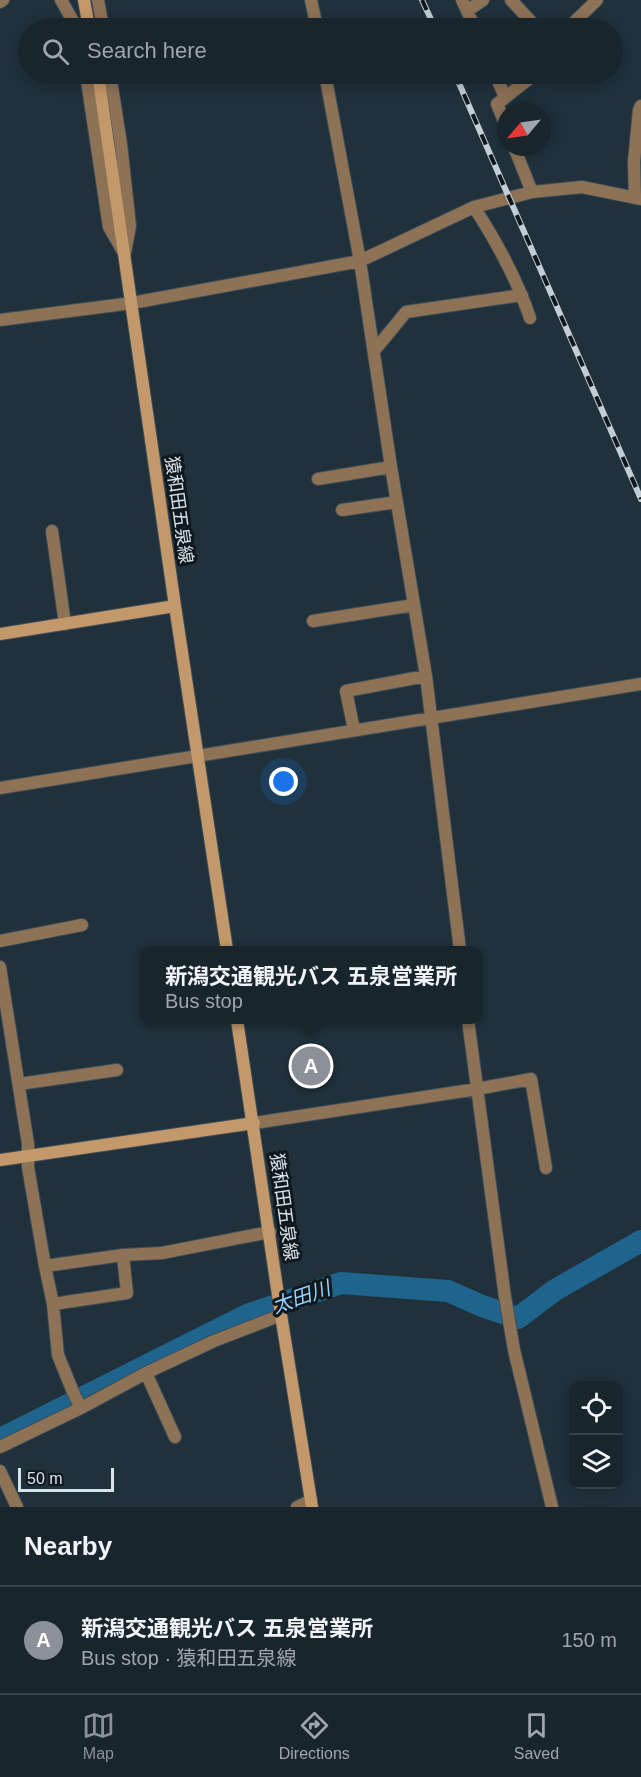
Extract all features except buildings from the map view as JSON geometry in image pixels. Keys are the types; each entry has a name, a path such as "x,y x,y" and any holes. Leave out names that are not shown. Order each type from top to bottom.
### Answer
{"main road":[{"path":"84,0 87,18"},
{"name":"猿和田五泉線","path":"100,84 226,946"},
{"path":"0,634 175,606"},
{"name":"猿和田五泉線","path":"238,1024 311,1504"},
{"path":"0,1160 254,1123"}],"street":[{"path":"60,0 71,18"},
{"path":"98,0 101,18"},
{"path":"311,0 315,18"},
{"path":"464,6 483,0"},
{"path":"511,0 528,18"},
{"path":"578,18 597,0"},
{"path":"88,84 109,227 125,254"},
{"path":"112,84 130,226 125,254"},
{"path":"327,84 360,261 426,676 459,946"},
{"path":"499,84 505,97"},
{"path":"499,102 522,84"},
{"path":"0,320 132,303 360,261 474,207 532,192 582,187 638,198 634,162 641,105"},
{"path":"518,156 532,192"},
{"path":"474,207 522,295 530,318"},
{"path":"374,351 406,312 522,295"},
{"path":"318,479 391,467"},
{"path":"342,510 398,502"},
{"path":"52,531 65,624"},
{"path":"314,621 414,605"},
{"path":"354,730 346,691 426,676"},
{"path":"0,788 641,684"},
{"path":"0,941 82,925"},
{"path":"0,967 28,1144 27,1155 45,1266 54,1304 58,1355 81,1408"},
{"path":"469,1024 509,1323 552,1507"},
{"path":"18,1084 117,1071"},
{"path":"254,1123 477,1089 531,1078 546,1168"},
{"path":"45,1266 123,1255 162,1253 270,1232"},
{"path":"54,1304 127,1293 123,1255"},
{"path":"0,1447 214,1341 281,1315"},
{"path":"146,1373 175,1437"},
{"path":"0,1471 3,1485 17,1507"},
{"path":"297,1507 311,1504"}],"waterway":[{"name":"太田川","path":"0,1439 247,1315 341,1283 448,1291 518,1318 555,1290 641,1241"}],"railway":[{"path":"422,0 430,18"},
{"path":"459,84 641,499"}],"place":[{"name":"新潟交通観光バス 五泉営業所","path":"311,1066"}]}
